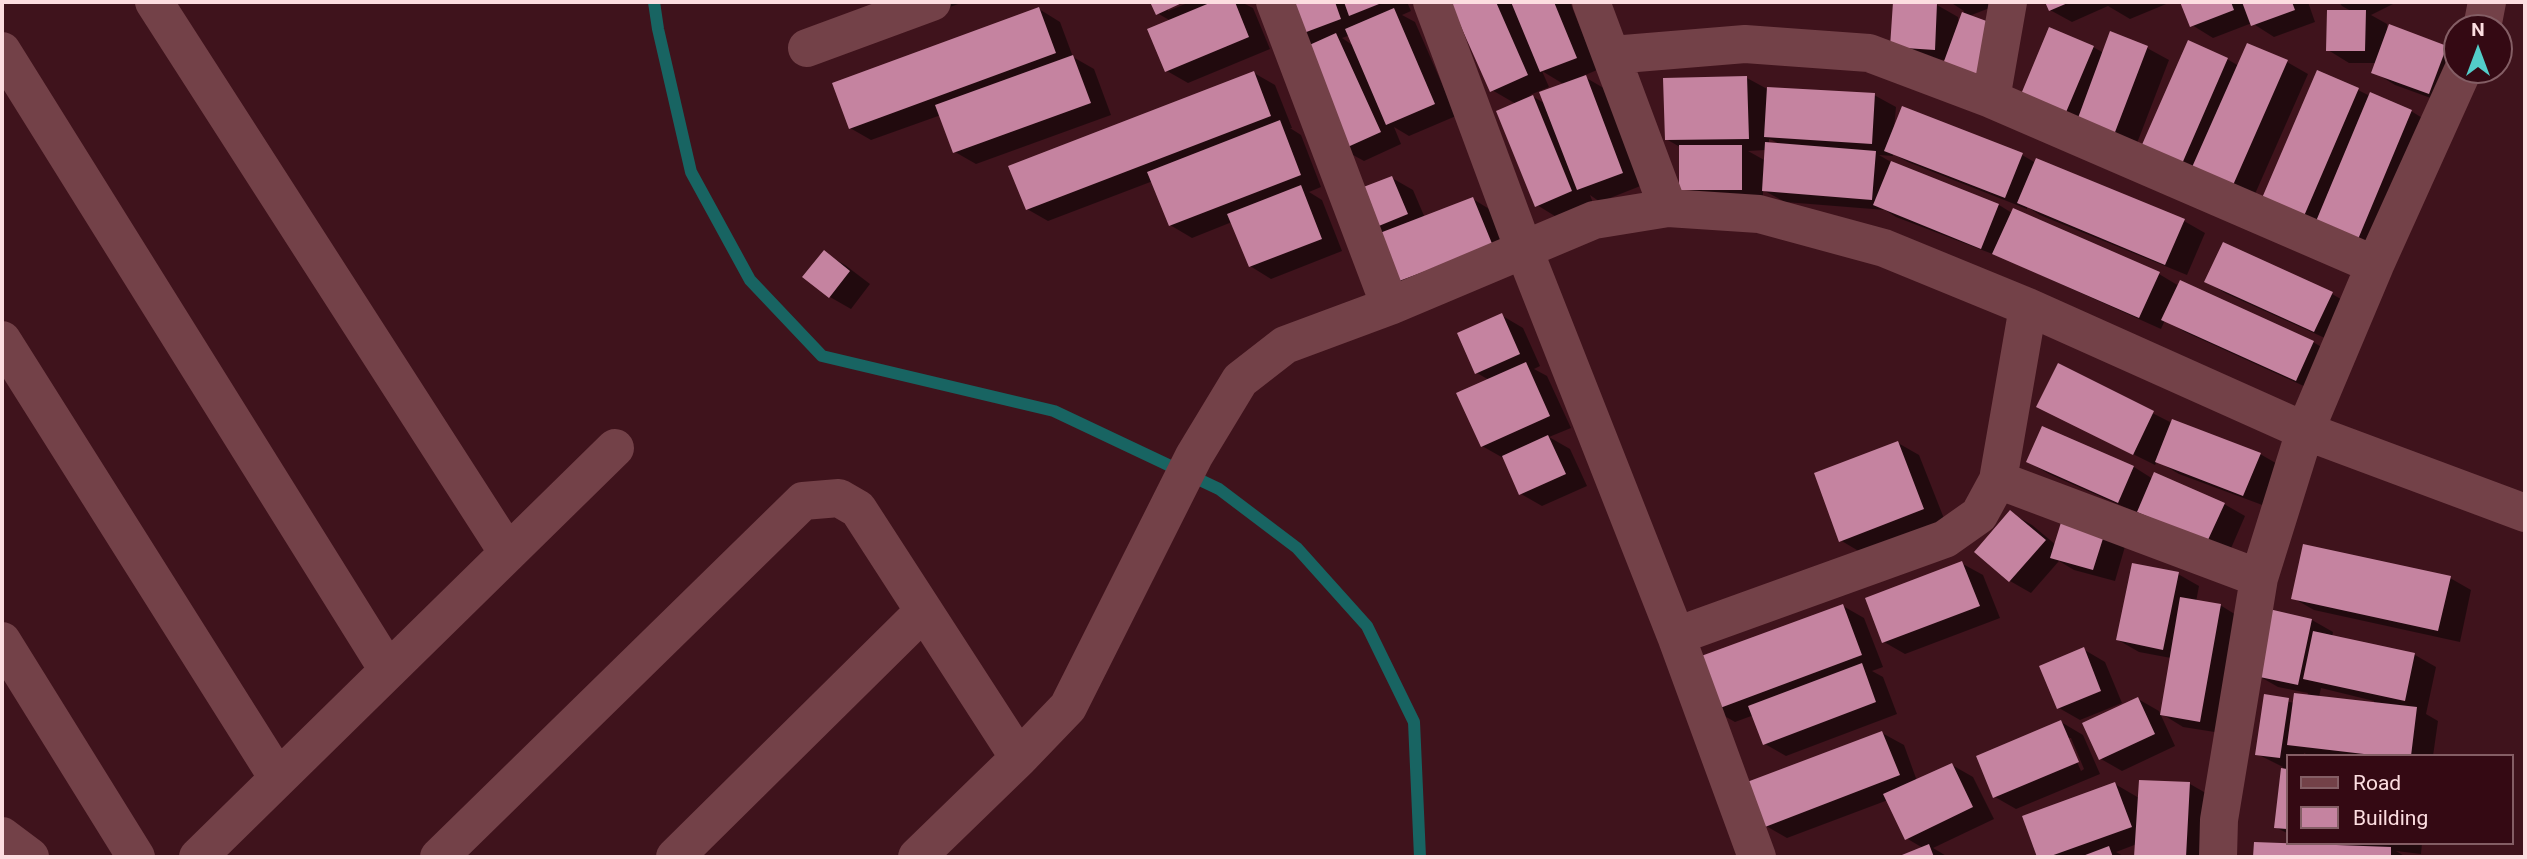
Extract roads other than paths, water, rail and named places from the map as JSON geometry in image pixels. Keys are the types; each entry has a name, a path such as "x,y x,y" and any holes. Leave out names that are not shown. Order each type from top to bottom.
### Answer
{"street":[{"path":"154,2 508,553"},
{"path":"807,48 932,2"},
{"path":"1275,2 1390,306"},
{"path":"1432,2 1524,250 1676,636 1757,857"},
{"path":"1591,2 1668,208"},
{"path":"1991,99 2008,2"},
{"path":"1612,55 1745,44 1869,53 1991,99 2375,265"},
{"path":"2,51 388,670"},
{"path":"2218,857 2219,820 2259,578 2305,431 2375,265 2457,84"},
{"path":"917,857 1068,707 1194,456 1240,380 1284,345 1390,306 1594,220 1668,208 1759,214 1884,248 2028,307 2305,431 2525,513"},
{"path":"1676,636 1945,539 1979,515 1998,480 2028,307"},
{"path":"2,340 278,778"},
{"path":"198,857 615,448"},
{"path":"1998,480 2259,578"},
{"path":"439,857 803,500 839,498 858,509 1019,758"},
{"path":"675,857 924,611"},
{"path":"2,641 136,857"},
{"path":"2,836 30,857"}],"waterway":[{"path":"654,2 691,172 750,280 822,356 1054,411 1219,489 1297,548 1367,626 1414,722 1420,857"}]}
